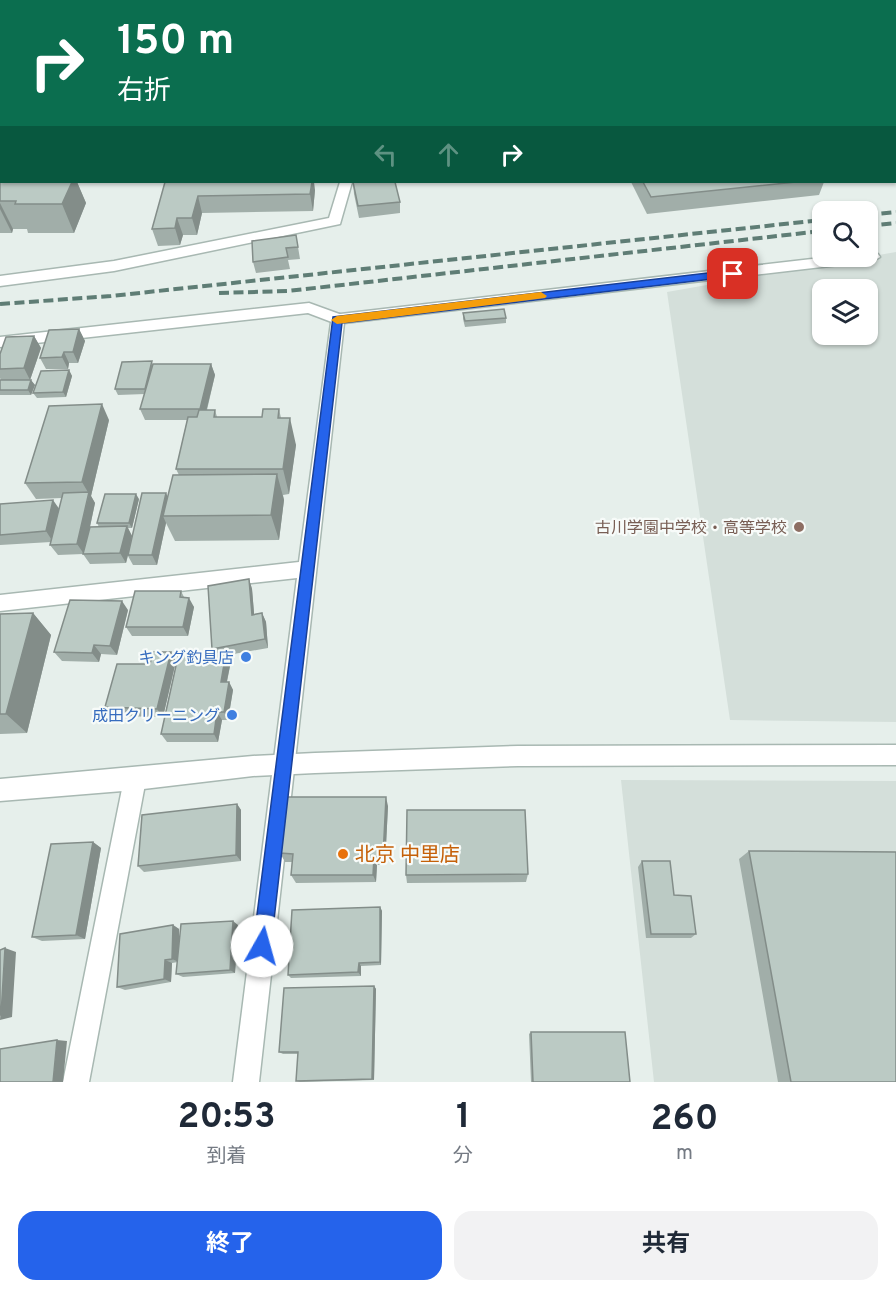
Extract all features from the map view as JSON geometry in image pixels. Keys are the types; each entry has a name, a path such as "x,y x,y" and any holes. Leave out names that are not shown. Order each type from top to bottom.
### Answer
{"street":[{"path":"0,281 114,266 335,221 346,183"},
{"path":"0,342 309,308 337,320 812,264"},
{"path":"246,1082 337,320"},
{"path":"0,603 307,569"},
{"path":"0,790 284,765 518,756 896,755"},
{"path":"76,1082 135,779"}],"shaded area":[{"name":"古川学園中学校・高等学校","path":"896,252 896,722 730,720 667,292 812,267 878,267 878,255"},
{"path":"621,780 896,781 896,1082 654,1082"}],"building":[{"path":"0,183 72,183 62,204 15,204 16,201 0,201"},
{"path":"165,183 312,183 310,194 198,196 192,218 177,218 175,228 152,229"},
{"path":"353,183 395,183 400,202 358,206"},
{"path":"644,183 786,183 651,197"},
{"path":"296,235 298,247 286,248 288,257 253,262 252,241"},
{"path":"504,309 506,318 465,321 463,313"},
{"path":"79,329 73,352 64,352 62,357 40,358 49,330"},
{"path":"34,336 24,368 0,369 0,354 6,337"},
{"path":"152,361 145,389 115,389 122,362"},
{"path":"153,364 211,364 200,409 140,409"},
{"path":"69,370 63,392 33,393 41,371"},
{"path":"0,380 31,380 28,390 0,390"},
{"path":"102,404 82,482 25,483 49,406"},
{"path":"263,409 279,409 278,418 290,418 283,469 176,469 188,417 197,417 199,410 215,410 214,417 262,417"},
{"path":"277,474 271,515 163,516 173,475"},
{"path":"89,492 77,544 50,545 63,493"},
{"path":"142,493 166,493 152,555 128,555"},
{"path":"105,494 136,494 129,523 97,523"},
{"path":"53,500 46,531 0,535 0,504"},
{"path":"127,526 120,553 83,554 90,527"},
{"path":"249,579 252,615 262,613 265,639 212,649 208,586"},
{"path":"135,591 181,591 180,597 189,598 183,627 126,627"},
{"path":"70,600 122,601 110,646 94,645 92,653 54,652"},
{"path":"33,613 6,714 0,714 0,614"},
{"path":"153,652 171,652 157,709 105,707 117,664 150,664"},
{"path":"179,652 226,652 221,682 229,682 224,712 217,712 214,734 161,734"},
{"path":"286,797 386,797 383,857 374,857 373,875 291,875 293,854 280,853"},
{"path":"237,804 236,855 138,866 142,815"},
{"path":"407,810 525,810 528,874 406,875"},
{"path":"93,842 76,935 32,937 51,844"},
{"path":"749,851 896,852 896,1082 791,1082"},
{"path":"642,861 670,861 674,895 691,896 696,934 651,934"},
{"path":"380,907 380,962 359,963 358,972 288,975 292,910"},
{"path":"233,921 230,970 176,974 181,924"},
{"path":"173,925 172,959 165,960 164,979 117,987 120,934"},
{"path":"5,948 1,1015 0,1015 0,950"},
{"path":"374,986 372,1079 296,1081 298,1052 279,1052 284,988"},
{"path":"531,1032 625,1032 630,1082 533,1082"},
{"path":"57,1040 53,1082 0,1082 0,1049"}],"railway":[{"path":"878,214 896,212"},
{"path":"0,304 111,296 812,221"},
{"path":"878,225 896,223"},
{"path":"219,293 288,291 812,232"}],"slow traffic":[{"path":"337,320 541,296"}],"place":[{"name":"古川学園中学校・高等学校","path":"799,527"},
{"name":"キング釣具店","path":"246,657"},
{"name":"成田クリーニング","path":"232,715"},
{"name":"北京 中里店","path":"343,854"}],"route":[{"path":"262,946 337,320 733,274"}]}
